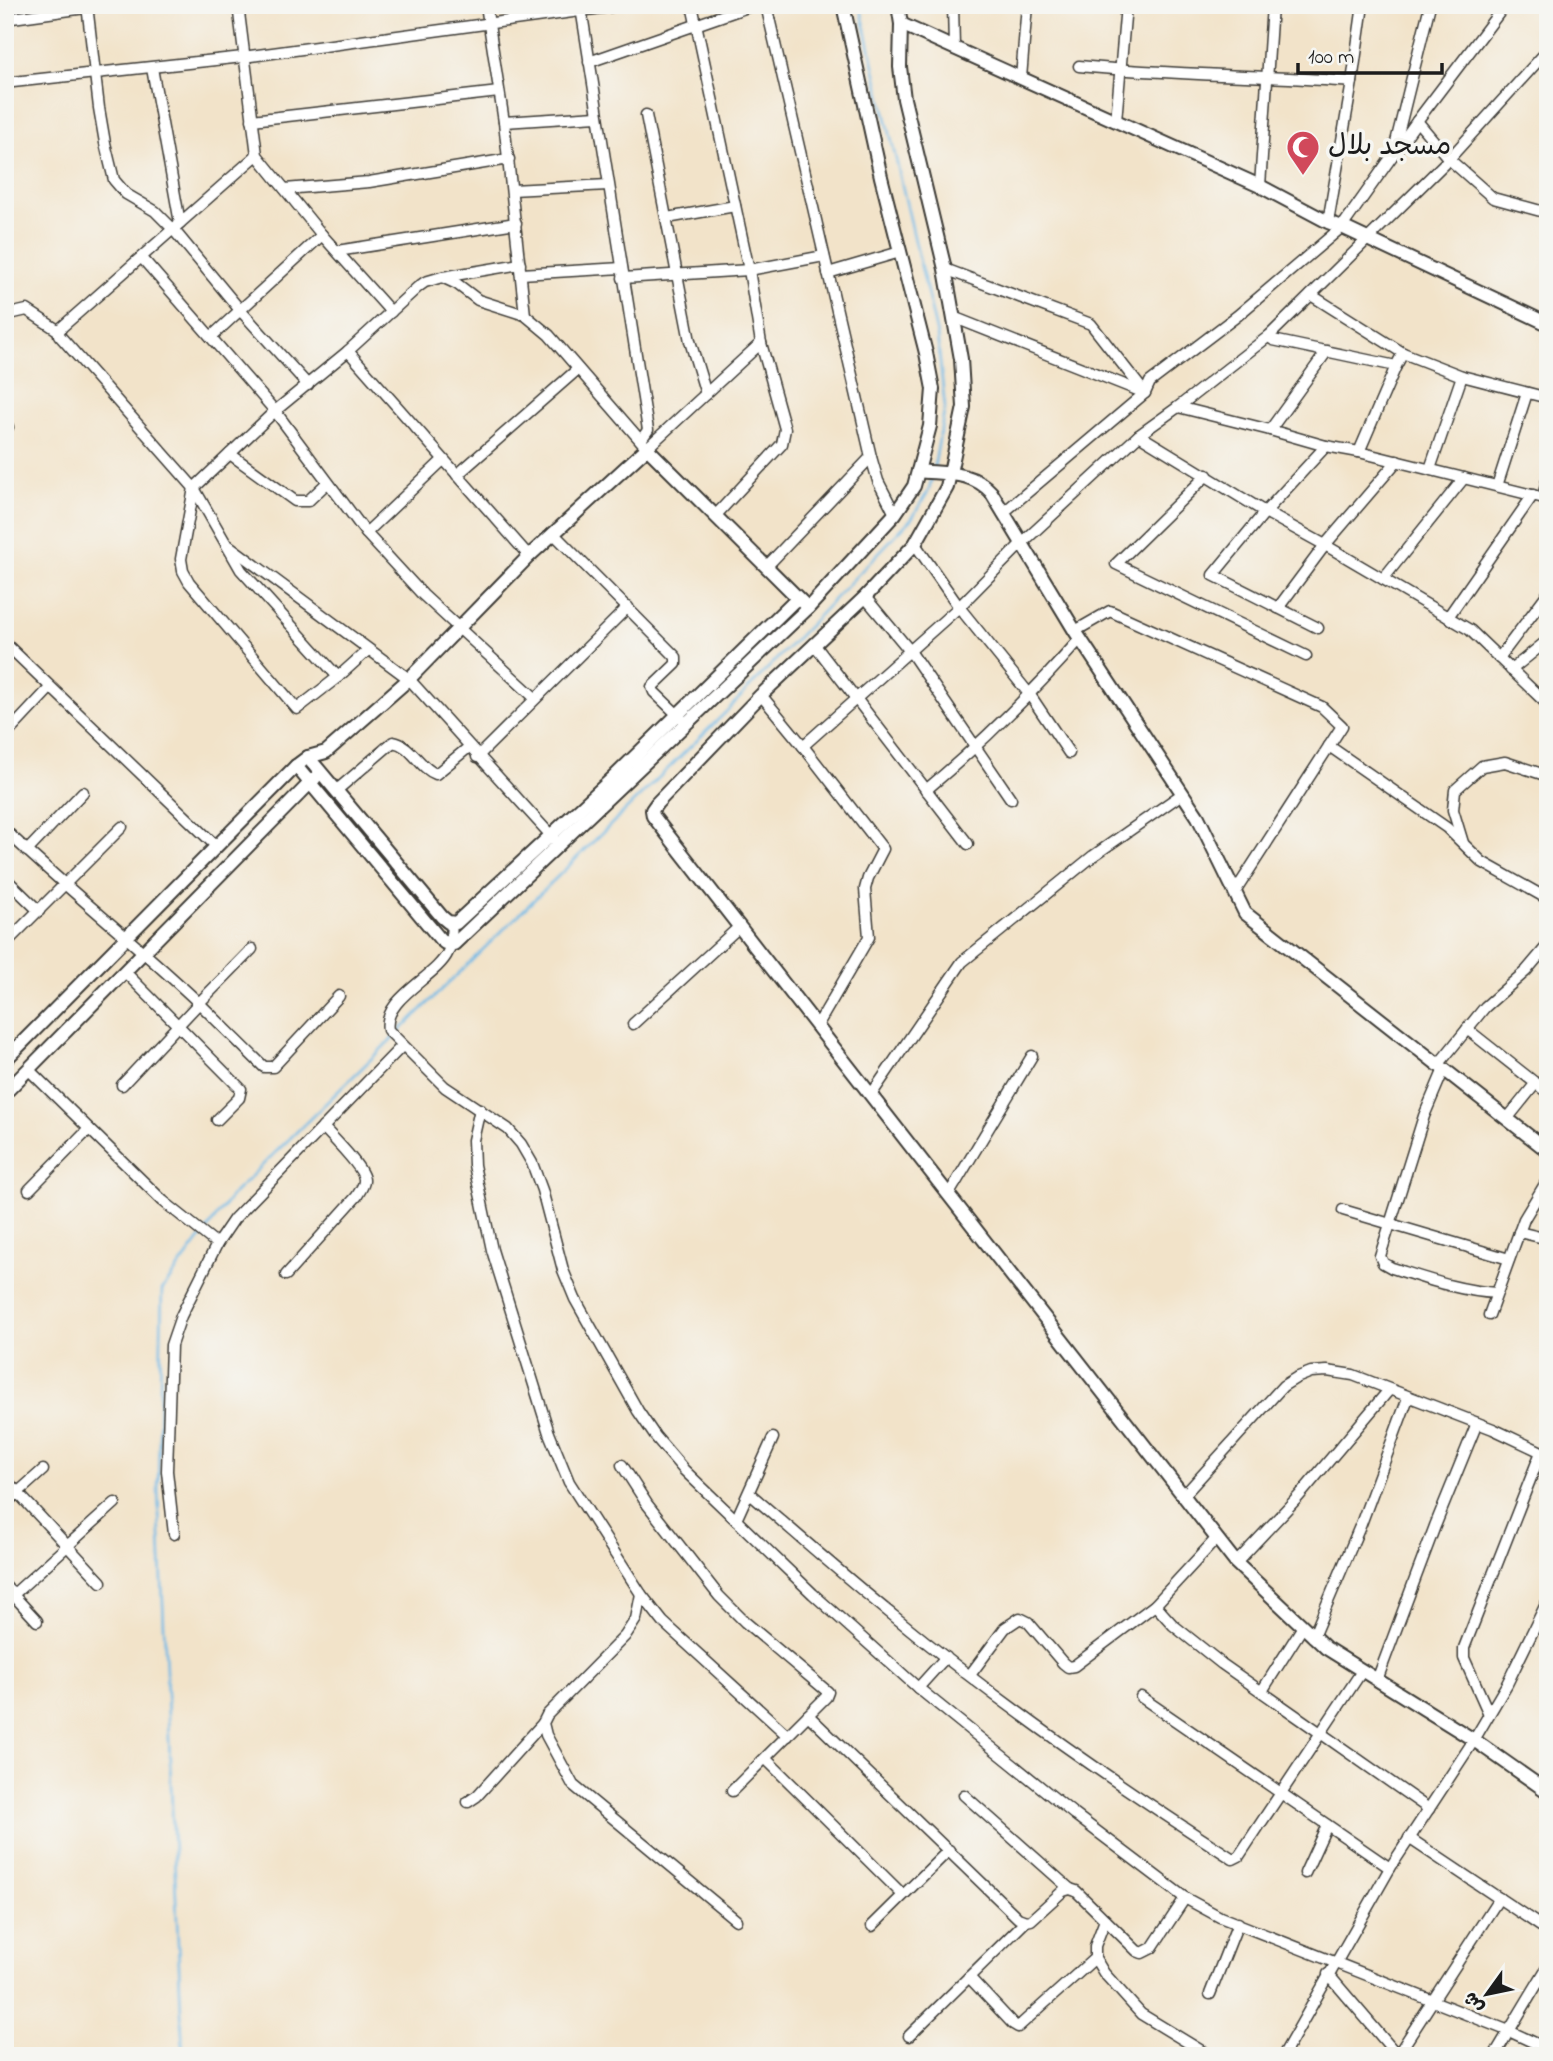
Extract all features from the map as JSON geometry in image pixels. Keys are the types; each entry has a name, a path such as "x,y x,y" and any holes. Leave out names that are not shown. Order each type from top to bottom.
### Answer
{"street":[{"path":"5,19 107,5"},
{"path":"238,5 257,155 391,312"},
{"path":"486,5 509,159 525,316"},
{"path":"13,82 243,57 581,8 624,5"},
{"path":"692,5 749,270 761,343 785,429 785,438 776,452 716,515"},
{"path":"589,62 753,5"},
{"path":"766,5 871,457 878,481 895,514"},
{"path":"450,945 463,938 556,841 682,720 808,608 895,514 914,486 930,426 933,389 881,177 843,5"},
{"path":"898,5 904,99 946,269 961,359 964,407 947,487 915,544 865,597 761,695 652,810 660,827 1185,1494 1236,1563 1326,1648 1474,1740 1548,1791"},
{"path":"953,5 954,47"},
{"path":"1021,78 1027,5"},
{"path":"1116,121 1126,5"},
{"path":"1260,186 1272,5"},
{"path":"1328,222 1363,5"},
{"path":"1392,158 1430,5"},
{"path":"1003,513 1146,393 1150,382 1237,316 1342,227 1417,121 1505,5"},
{"path":"87,7 94,74 105,144 114,180 126,194 176,226 240,310 308,385"},
{"path":"581,8 648,430 644,444"},
{"path":"901,24 1260,186 1328,222 1548,324"},
{"path":"803,746 858,700 959,607 1022,543 1139,435 1269,336 1450,159 1548,50"},
{"path":"1079,66 1352,82"},
{"path":"152,68 176,226"},
{"path":"252,120 499,92"},
{"path":"646,115 690,341 706,394"},
{"path":"504,122 597,116"},
{"path":"1417,121 1450,159 1493,198 1548,213"},
{"path":"59,331 257,155"},
{"path":"285,189 369,182 509,159"},
{"path":"512,190 608,185"},
{"path":"667,218 735,206"},
{"path":"337,251 516,223"},
{"path":"211,337 322,234"},
{"path":"828,273 900,252"},
{"path":"368,650 300,708 293,707 189,582 183,571 181,559 194,488 275,411 348,351 425,282 442,277 521,269 678,277 749,270 824,256"},
{"path":"142,258 275,411 366,533 423,595 535,698"},
{"path":"946,269 1091,324 1146,393"},
{"path":"442,277 457,284 478,300 525,316 549,335 644,444 808,608"},
{"path":"1311,295 1403,353 1461,376 1548,398"},
{"path":"5,315 27,310 59,331 62,340 194,488 222,540 258,590 338,677"},
{"path":"953,317 1146,393"},
{"path":"1269,336 1273,340 1396,366"},
{"path":"5,1060 296,766 308,757 326,752 409,678 644,444 706,394 761,343"},
{"path":"348,351 529,556"},
{"path":"1270,430 1327,351"},
{"path":"1359,452 1403,353"},
{"path":"457,475 578,369"},
{"path":"1430,469 1461,376"},
{"path":"1497,486 1527,393"},
{"path":"1178,407 1326,446 1541,497"},
{"path":"1139,435 1265,512 1470,630 1548,705"},
{"path":"1318,628 1213,575 1265,512 1326,446"},
{"path":"230,454 295,501 308,501 327,483"},
{"path":"767,566 871,457"},
{"path":"366,533 443,460"},
{"path":"1278,608 1325,545 1397,461"},
{"path":"918,471 963,475 985,485 1078,635 1198,817 1245,913 1548,1151"},
{"path":"1207,475 1116,564 1306,656"},
{"path":"1448,617 1541,497 1548,477"},
{"path":"1383,579 1464,478"},
{"path":"553,533 676,657 676,664 652,687 682,720"},
{"path":"222,540 409,678 477,757 556,841"},
{"path":"915,544 959,607 1030,695 1069,753"},
{"path":"1499,658 1548,593"},
{"path":"865,597 910,651 1011,799"},
{"path":"682,720 797,598"},
{"path":"477,757 628,607"},
{"path":"926,790 1030,695 1078,635 1110,611 1322,707 1342,726 1235,892"},
{"path":"1511,670 1548,640"},
{"path":"6,644 216,846"},
{"path":"814,644 968,844"},
{"path":"5,736 50,688"},
{"path":"761,695 883,849 868,878 866,889 869,937 817,1026"},
{"path":"337,790 393,742 401,744 430,772 436,774 469,747"},
{"path":"1329,746 1447,828 1482,862 1548,899"},
{"path":"5,1093 321,771 326,752"},
{"path":"308,757 442,917 452,923 460,921 556,841"},
{"path":"1463,844 1453,810 1455,789 1482,766 1505,762 1548,776"},
{"path":"296,766 440,939 450,945"},
{"path":"27,851 83,792"},
{"path":"871,1095 962,962 1093,856 1182,794"},
{"path":"5,944 122,827"},
{"path":"5,830 63,885 145,952 264,1067 273,1067 339,996"},
{"path":"5,878 39,911"},
{"path":"452,923 450,945 444,958 397,1004 387,1023 396,1040 445,1087 508,1129 521,1144 532,1163 542,1190 568,1286 638,1411 684,1470 813,1594 918,1689 1074,1814 1185,1898 1220,1917 1336,1961 1548,2049"},
{"path":"633,1024 739,927"},
{"path":"1496,1293 1451,1287 1392,1268 1383,1263 1380,1256 1441,1067 1485,1007 1526,971 1547,947"},
{"path":"122,1085 252,949"},
{"path":"125,971 241,1089 239,1098 216,1120"},
{"path":"1467,1029 1548,1093"},
{"path":"174,1534 167,1471 171,1345 181,1316 217,1244 234,1219 323,1127 396,1040"},
{"path":"949,1194 1032,1056"},
{"path":"28,1069 163,1201 217,1244"},
{"path":"1507,1119 1536,1083"},
{"path":"480,1109 473,1140 474,1165 492,1250 549,1433 569,1482 641,1594 663,1622 788,1736"},
{"path":"286,1275 357,1196 364,1182 365,1176 323,1127"},
{"path":"29,1190 89,1129"},
{"path":"1489,1315 1519,1232 1548,1179"},
{"path":"1343,1210 1509,1259"},
{"path":"1519,1232 1548,1239"},
{"path":"1185,1494 1272,1397 1296,1378 1311,1372 1327,1371 1353,1375 1477,1423 1544,1454 1464,1648 1464,1658 1489,1714"},
{"path":"1236,1563 1299,1496 1389,1390"},
{"path":"1313,1637 1361,1524 1408,1398"},
{"path":"1377,1680 1477,1423"},
{"path":"736,1520 773,1438"},
{"path":"622,1465 646,1504 719,1596 745,1622 828,1692 766,1759 732,1791"},
{"path":"5,1504 43,1470"},
{"path":"5,1479 101,1582"},
{"path":"748,1493 946,1657 1136,1797 1233,1859 1239,1856 1363,1671"},
{"path":"9,1599 115,1503"},
{"path":"970,1675 1005,1628 1020,1618 1028,1622 1068,1667 1074,1666 1155,1605 1216,1539"},
{"path":"5,1586 9,1599 37,1621"},
{"path":"468,1802 477,1796 543,1723 547,1715 625,1636 636,1619 641,1594"},
{"path":"1283,2056 1390,1868 1474,1740 1507,1684 1548,1600"},
{"path":"1155,1605 1173,1625 1223,1664 1429,1809"},
{"path":"1262,1691 1302,1628"},
{"path":"918,1689 946,1657"},
{"path":"1141,1697 1390,1868"},
{"path":"808,1715 1018,1918 1026,1921"},
{"path":"543,1723 546,1735 573,1785 736,1920"},
{"path":"766,1759 904,1895"},
{"path":"964,1795 1070,1889 1076,1891 1137,1951 1146,1952 1152,1948 1185,1898"},
{"path":"1305,1873 1327,1825"},
{"path":"1409,1838 1548,1931"},
{"path":"872,1926 949,1850"},
{"path":"909,2036 1026,1921 1031,1920 1063,1891 1070,1889"},
{"path":"1328,1975 1398,2056 1499,1898"},
{"path":"1105,1920 1095,1946 1095,1958 1124,1997 1141,2014 1210,2056"},
{"path":"1210,1994 1238,1923"},
{"path":"969,1977 1013,2024 1018,2026 1095,1958"},
{"path":"1494,2056 1548,1966"}],"waterway":[{"path":"860,5 937,335 945,407 934,467"},
{"path":"206,1231 233,1194 726,712 912,518 929,490 932,477"},
{"path":"183,2056 158,1490 162,1290 202,1236"}],"place":[{"name":"مسجد بلال","path":"1303,177"}]}
